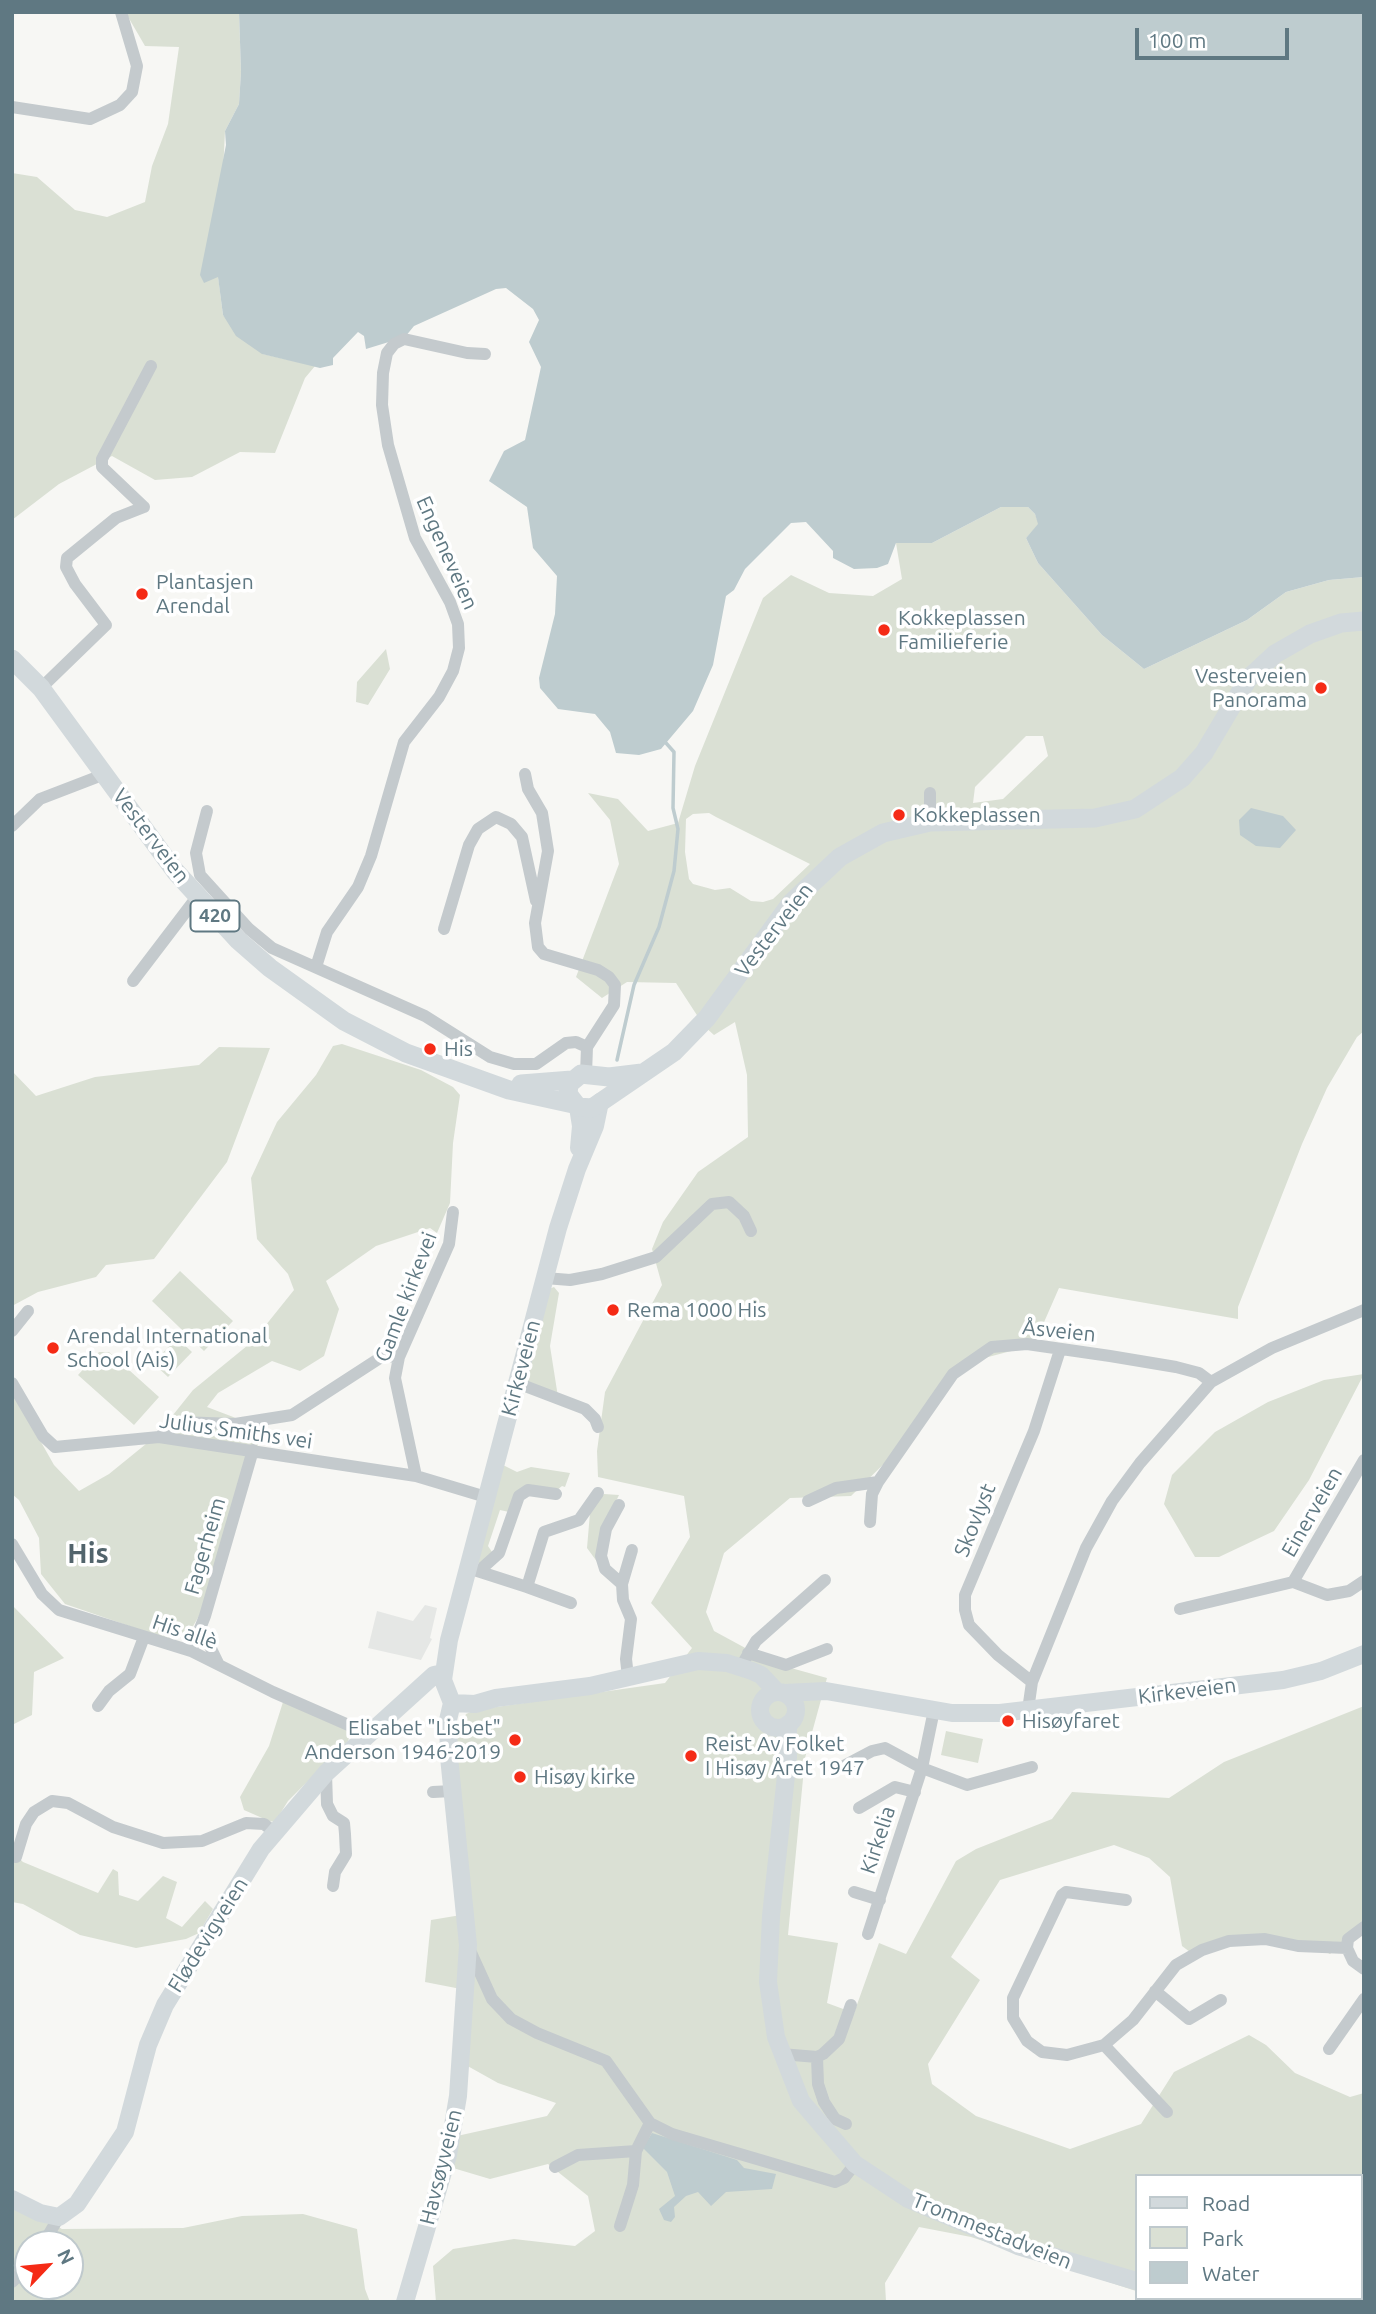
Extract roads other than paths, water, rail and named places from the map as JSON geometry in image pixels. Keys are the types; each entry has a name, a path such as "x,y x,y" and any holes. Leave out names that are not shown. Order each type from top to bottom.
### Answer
{"main road":[{"name":"Vesterveien","path":"601,1101 636,1081 642,1073 674,1052 697,1029 791,903 817,875 840,857 883,833 930,822 1096,818 1135,809 1182,778 1204,752 1235,697 1258,668 1293,642 1310,634 1341,623 1364,621"},
{"name":"Vesterveien","path":"12,659 41,688 155,847 197,897 270,968 344,1021 406,1053 509,1090 575,1106"},
{"name":"Vesterveien","path":"494,1083 540,1085 584,1076 642,1073"},
{"path":"575,1106 568,1094 584,1076 602,1084 601,1101"},
{"name":"420","path":"575,1106 588,1109 601,1101"},
{"name":"Kirkeveien","path":"450,1699 443,1673 474,1569 486,1497 545,1279 577,1169 595,1126 601,1101"},
{"name":"Kirkeveien","path":"575,1106 582,1138 577,1169"},
{"name":"Kirkeveien","path":"781,1693 826,1691 934,1710 974,1713 1028,1710 1283,1679 1321,1671 1364,1654"},
{"path":"744,1660 761,1703 760,1713 765,1722 779,1727 803,1709 841,1694"},
{"path":"468,1945 452,1791 448,1720 450,1699 475,1704 496,1698 590,1686 698,1661 744,1660 795,1706 791,1720"},
{"name":"Flødevigveien","path":"59,2217 77,2204 118,2145 135,2102 148,2045 165,2005 274,1832 326,1773 434,1675 443,1673"},
{"path":"761,1703 767,1695 781,1693"},
{"name":"Trommestadveien","path":"791,1720 768,1950 769,2001 781,2054 802,2101 855,2164 908,2199 1018,2246 1134,2280"},
{"name":"Trommestadveien","path":"765,1722 780,1756 784,1798"},
{"name":"Havsøyveien","path":"405,2302 455,2122 468,1945"},
{"path":"12,2199 40,2213 59,2217"}],"street":[{"path":"12,107 90,119 120,105 132,92 137,66 121,12"},
{"name":"Engeneveien","path":"316,967 327,932 358,887 371,856 404,742 439,696 453,671 459,649 458,624 446,593 415,538 388,445 382,405 387,353 394,344 404,339 467,353 485,354"},
{"path":"41,688 106,625 75,584 66,567 67,558 116,518 144,506 102,467 151,366"},
{"name":"Vesterveien","path":"12,826 40,799 105,774"},
{"path":"525,775 528,789 542,813 548,851 534,937 544,954 597,970 609,977 615,985 614,1006 587,1047 584,1076"},
{"path":"930,793 930,822"},
{"path":"207,811 196,853 201,875 249,929 272,948 293,960 316,967 425,1016 490,1057 514,1064 536,1064 566,1043 587,1047"},
{"path":"444,929 469,845 478,829 496,817 511,824 522,837 538,908"},
{"name":"Vesterveien","path":"133,981 197,897"},
{"path":"545,1279 570,1280 602,1275 656,1257 712,1204 729,1202 744,1216 751,1231"},
{"name":"Gamle kirkevei","path":"416,1476 395,1378 400,1357 449,1244 453,1212"},
{"path":"1028,1710 1032,1682 1071,1583 1112,1501 1140,1463 1212,1382 1272,1348 1364,1310"},
{"path":"12,1331 28,1311"},
{"name":"Åsveien","path":"870,1521 872,1494 878,1482 953,1374 973,1357 992,1348 1027,1344 1176,1367 1199,1373 1212,1382"},
{"name":"Skovlyst","path":"1032,1682 998,1655 969,1625 965,1595 1034,1431 1060,1350"},
{"path":"159,1437 180,1422 228,1424 292,1415 383,1356 400,1357"},
{"name":"Julius Smiths vei","path":"12,1383 44,1436 55,1447 159,1437 416,1476 486,1497"},
{"path":"517,1383 585,1409 595,1419 598,1427"},
{"name":"Fagerheim","path":"191,1651 201,1628 253,1450"},
{"name":"Einerveien","path":"1293,1582 1364,1460"},
{"path":"808,1501 836,1488 878,1482"},
{"name":"Kirkeveien","path":"474,1569 499,1553 519,1496 528,1489 556,1494"},
{"path":"527,1587 544,1532 579,1520 598,1493"},
{"path":"619,1505 606,1529 601,1556 605,1569 622,1584"},
{"name":"His allè","path":"12,1544 42,1594 59,1610 191,1651 273,1692 369,1734"},
{"path":"628,1677 626,1659 631,1619 623,1600 622,1584 632,1550"},
{"path":"474,1569 571,1603"},
{"path":"744,1660 777,1620 811,1596 825,1580"},
{"name":"Einerveien","path":"1180,1609 1293,1582 1328,1595 1349,1591 1364,1581"},
{"path":"201,1628 218,1663"},
{"path":"98,1706 109,1691 130,1674 144,1637"},
{"path":"744,1660 786,1665 828,1649"},
{"name":"Kirkelia","path":"868,1934 904,1818 915,1793 934,1710"},
{"path":"836,1770 872,1751 885,1748 922,1768 967,1785 1032,1767"},
{"path":"326,1773 327,1804 333,1816 344,1823 345,1834 346,1854 335,1872 333,1886"},
{"name":"Kirkelia","path":"859,1808 895,1787 915,1793"},
{"path":"433,1792 452,1791"},
{"path":"16,1857 26,1824 34,1812 52,1801 68,1803 113,1827 163,1843 202,1841 246,1824 264,1824 274,1832"},
{"name":"Kirkelia","path":"854,1892 880,1900"},
{"path":"1126,1900 1066,1892 1062,1895 1013,1998 1013,2018 1027,2041 1042,2053 1067,2055 1104,2045 1133,2020 1176,1965 1229,1941 1265,1940 1298,1947 1347,1948"},
{"path":"1364,1927 1348,1939 1347,1948 1353,1961 1364,1969"},
{"path":"468,1945 492,1999 511,2019 537,2033 606,2061 650,2123 671,2134 835,2182 844,2178 855,2164"},
{"path":"1155,1991 1189,2019 1221,2000"},
{"path":"1329,2049 1364,1999"},
{"path":"781,2054 817,2057 839,2039 851,2006"},
{"path":"1104,2045 1167,2112"},
{"path":"817,2057 818,2084 824,2102 835,2119 846,2124"},
{"path":"620,2226 633,2185 636,2151 650,2123"},
{"path":"555,2167 578,2155 636,2151"},
{"name":"Flødevigveien","path":"51,2230 59,2217"}],"water":[{"path":"239,12 1364,12 1364,577 1329,580 1286,592 1247,620 1144,669 1102,635 1038,563 1026,538 1038,524 1035,514 1028,507 1001,507 932,543 896,543 888,564 877,568 854,569 833,558 833,551 806,522 791,523 745,569 734,590 726,596 713,665 693,711 661,749 639,755 616,753 610,732 595,714 558,709 540,688 539,678 555,614 557,576 533,548 527,507 489,481 504,451 525,440 541,367 529,342 539,320 533,309 506,288 496,289 414,326 405,337 366,349 364,336 358,332 333,358 333,365 320,368 262,354 236,336 223,315 218,277 204,283 200,275 226,145 225,131 239,104"},
{"path":"1251,808 1283,816 1296,830 1280,848 1256,846 1240,835 1239,820"},
{"path":"652,2133 737,2160 744,2168 776,2174 772,2189 726,2192 711,2206 698,2192 686,2196 674,2207 675,2217 671,2222 664,2220 659,2209 675,2196 667,2172 643,2148"}],"waterway":[{"path":"617,1060 634,985 659,927 674,871 678,829 673,808 674,752 666,743"}],"place":[{"name":"Plantasjen Arendal","path":"142,594"},
{"name":"Kokkeplassen Familieferie","path":"884,630"},
{"name":"Vesterveien Panorama","path":"1321,688"},
{"name":"Kokkeplassen","path":"899,815"},
{"name":"His","path":"430,1049"},
{"name":"Rema 1000 His","path":"613,1310"},
{"name":"Arendal International School (Ais)","path":"53,1348"},
{"name":"Hisøyfaret","path":"1008,1721"},
{"name":"Elisabet \"Lisbet\" Anderson 1946-2019","path":"515,1740"},
{"name":"Reist Av Folket I Hisøy Året 1947","path":"691,1756"},
{"name":"Hisøy kirke","path":"520,1777"}],"district":[{"name":"His","path":"88,1554"}]}
